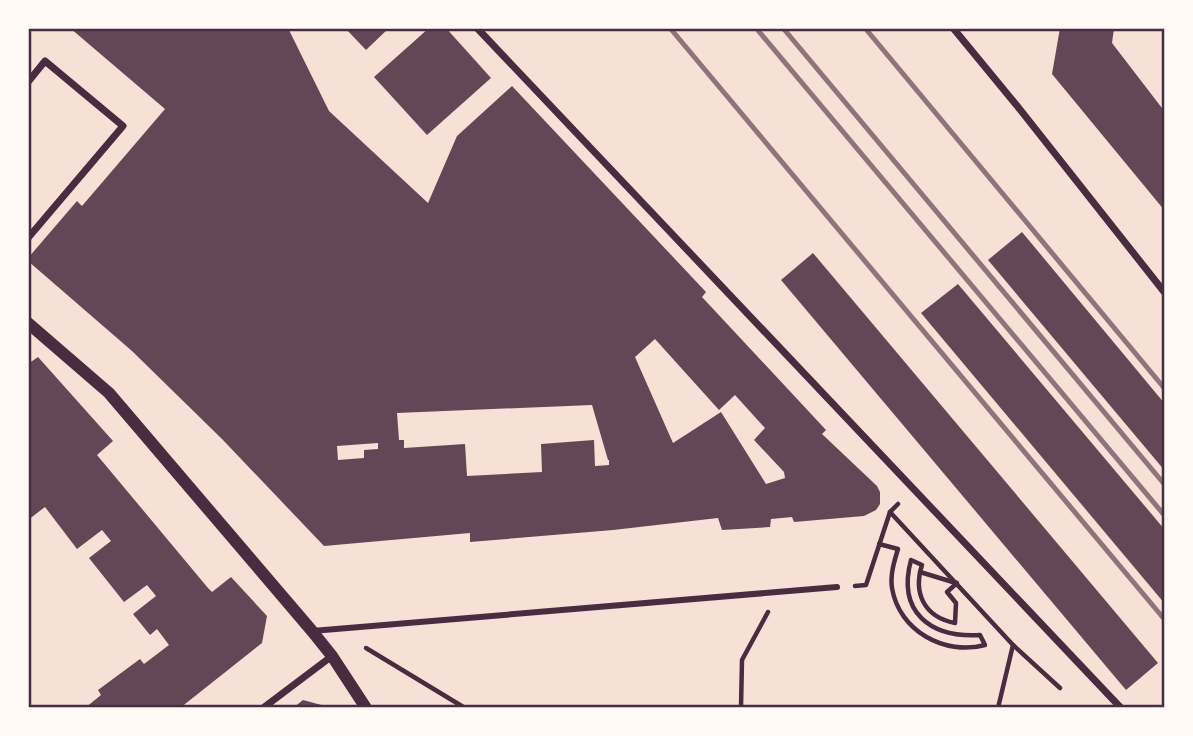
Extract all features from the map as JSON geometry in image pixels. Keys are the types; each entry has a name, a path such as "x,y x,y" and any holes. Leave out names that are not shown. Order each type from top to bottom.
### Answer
{"street":[{"path":"477,28 1121,708"},
{"path":"953,28 1165,293"},
{"path":"28,82 45,61 123,126 28,238"},
{"path":"28,323 109,393 312,631 366,708"},
{"path":"312,631 837,587"},
{"path":"263,708 332,656"}],"path":[{"path":"837,587 866,585 890,512 914,489"},
{"path":"890,512 1013,645 1060,688"},
{"path":"879,544 898,549 892,586 899,608 913,628 946,646 968,648 985,645 980,635 950,634 924,620 915,609 906,589 911,560 922,565 918,591 923,603 933,614 955,623 956,603 947,592 957,583"},
{"path":"920,572 957,583"},
{"path":"741,708 742,660 771,607 773,592"},
{"path":"360,643 465,708"},
{"path":"998,708 1013,645"}],"building":[{"path":"70,28 158,28 162,31 164,28 288,28 329,111 428,203 457,136 512,86 706,292 702,297 826,430 822,434 877,486 880,504 876,510 864,516 794,522 792,517 771,519 770,527 722,530 718,518 470,542 470,533 324,546 222,439 132,351 28,261 77,201 82,206 165,109","holes":["655,339 719,410 735,395 765,428 754,440 784,472 785,478 766,484 721,412 673,443 635,357","592,405 609,465 595,466 594,440 541,444 542,472 467,476 465,444 404,448 404,440 399,440 397,413","378,443 378,449 364,450 364,458 338,460 337,446"]},
{"path":"345,28 389,28 366,50"},
{"path":"429,28 446,28 491,78 427,135 374,77"},
{"path":"1060,28 1114,28 1112,43 1165,112 1165,211 1052,74"},
{"path":"1022,232 1165,404 1165,471 988,260"},
{"path":"813,253 1158,663 1126,690 781,280"},
{"path":"958,284 1165,530 1165,604 921,313"},
{"path":"38,357 113,441 97,455 208,588 212,592 231,577 267,616 262,643 180,708 85,708 101,695 98,690 140,659 144,664 169,645 157,629 150,635 133,614 156,596 147,585 124,602 89,558 111,541 102,530 77,549 45,507 28,520 28,364"},
{"path":"303,700 329,707 329,708 293,708"}],"railway":[{"path":"670,28 1165,620"},
{"path":"756,28 1165,516"},
{"path":"783,28 1165,485"},
{"path":"865,28 1165,389"}]}
